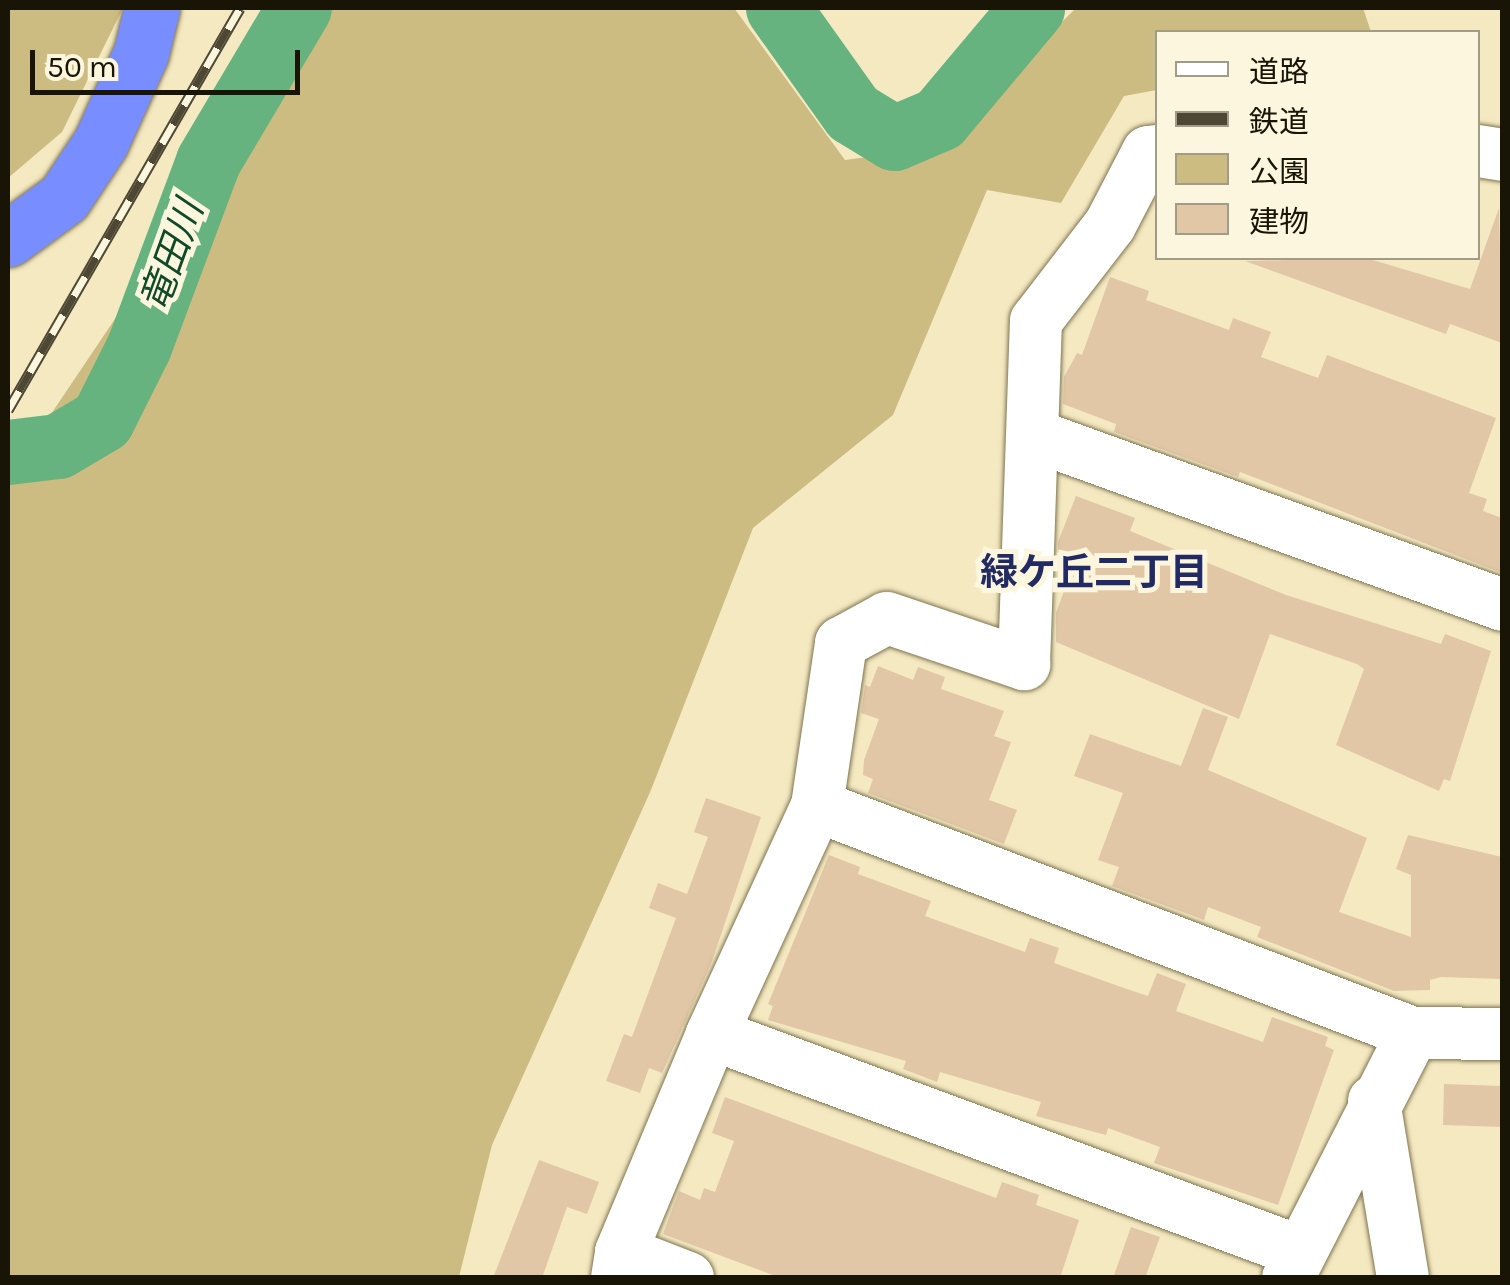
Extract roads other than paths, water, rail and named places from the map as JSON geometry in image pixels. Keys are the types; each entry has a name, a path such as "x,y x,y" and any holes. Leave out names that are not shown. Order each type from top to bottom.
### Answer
{"highway":[{"path":"8,240 64,198 101,142 142,53 152,8"}],"street":[{"path":"688,1278 619,1265 712,1034 817,806 841,643 887,618 1024,664 1036,436 1036,322 1110,225 1148,152 1155,151"},
{"path":"1036,436 1502,605"},
{"path":"817,806 1413,1033 1502,1034"},
{"path":"712,1034 1293,1264 1374,1101 1413,1033"},
{"path":"1374,1101 1403,1278"}],"waterway":[{"name":"竜田川","path":"8,452 58,446 102,420 139,346 208,161 299,8"},
{"path":"778,8 853,113 894,138 939,119 1032,8"}],"railway":[{"path":"8,410 240,8"}],"district":[{"name":"緑ケ丘二丁目","path":"1094,573"}]}
